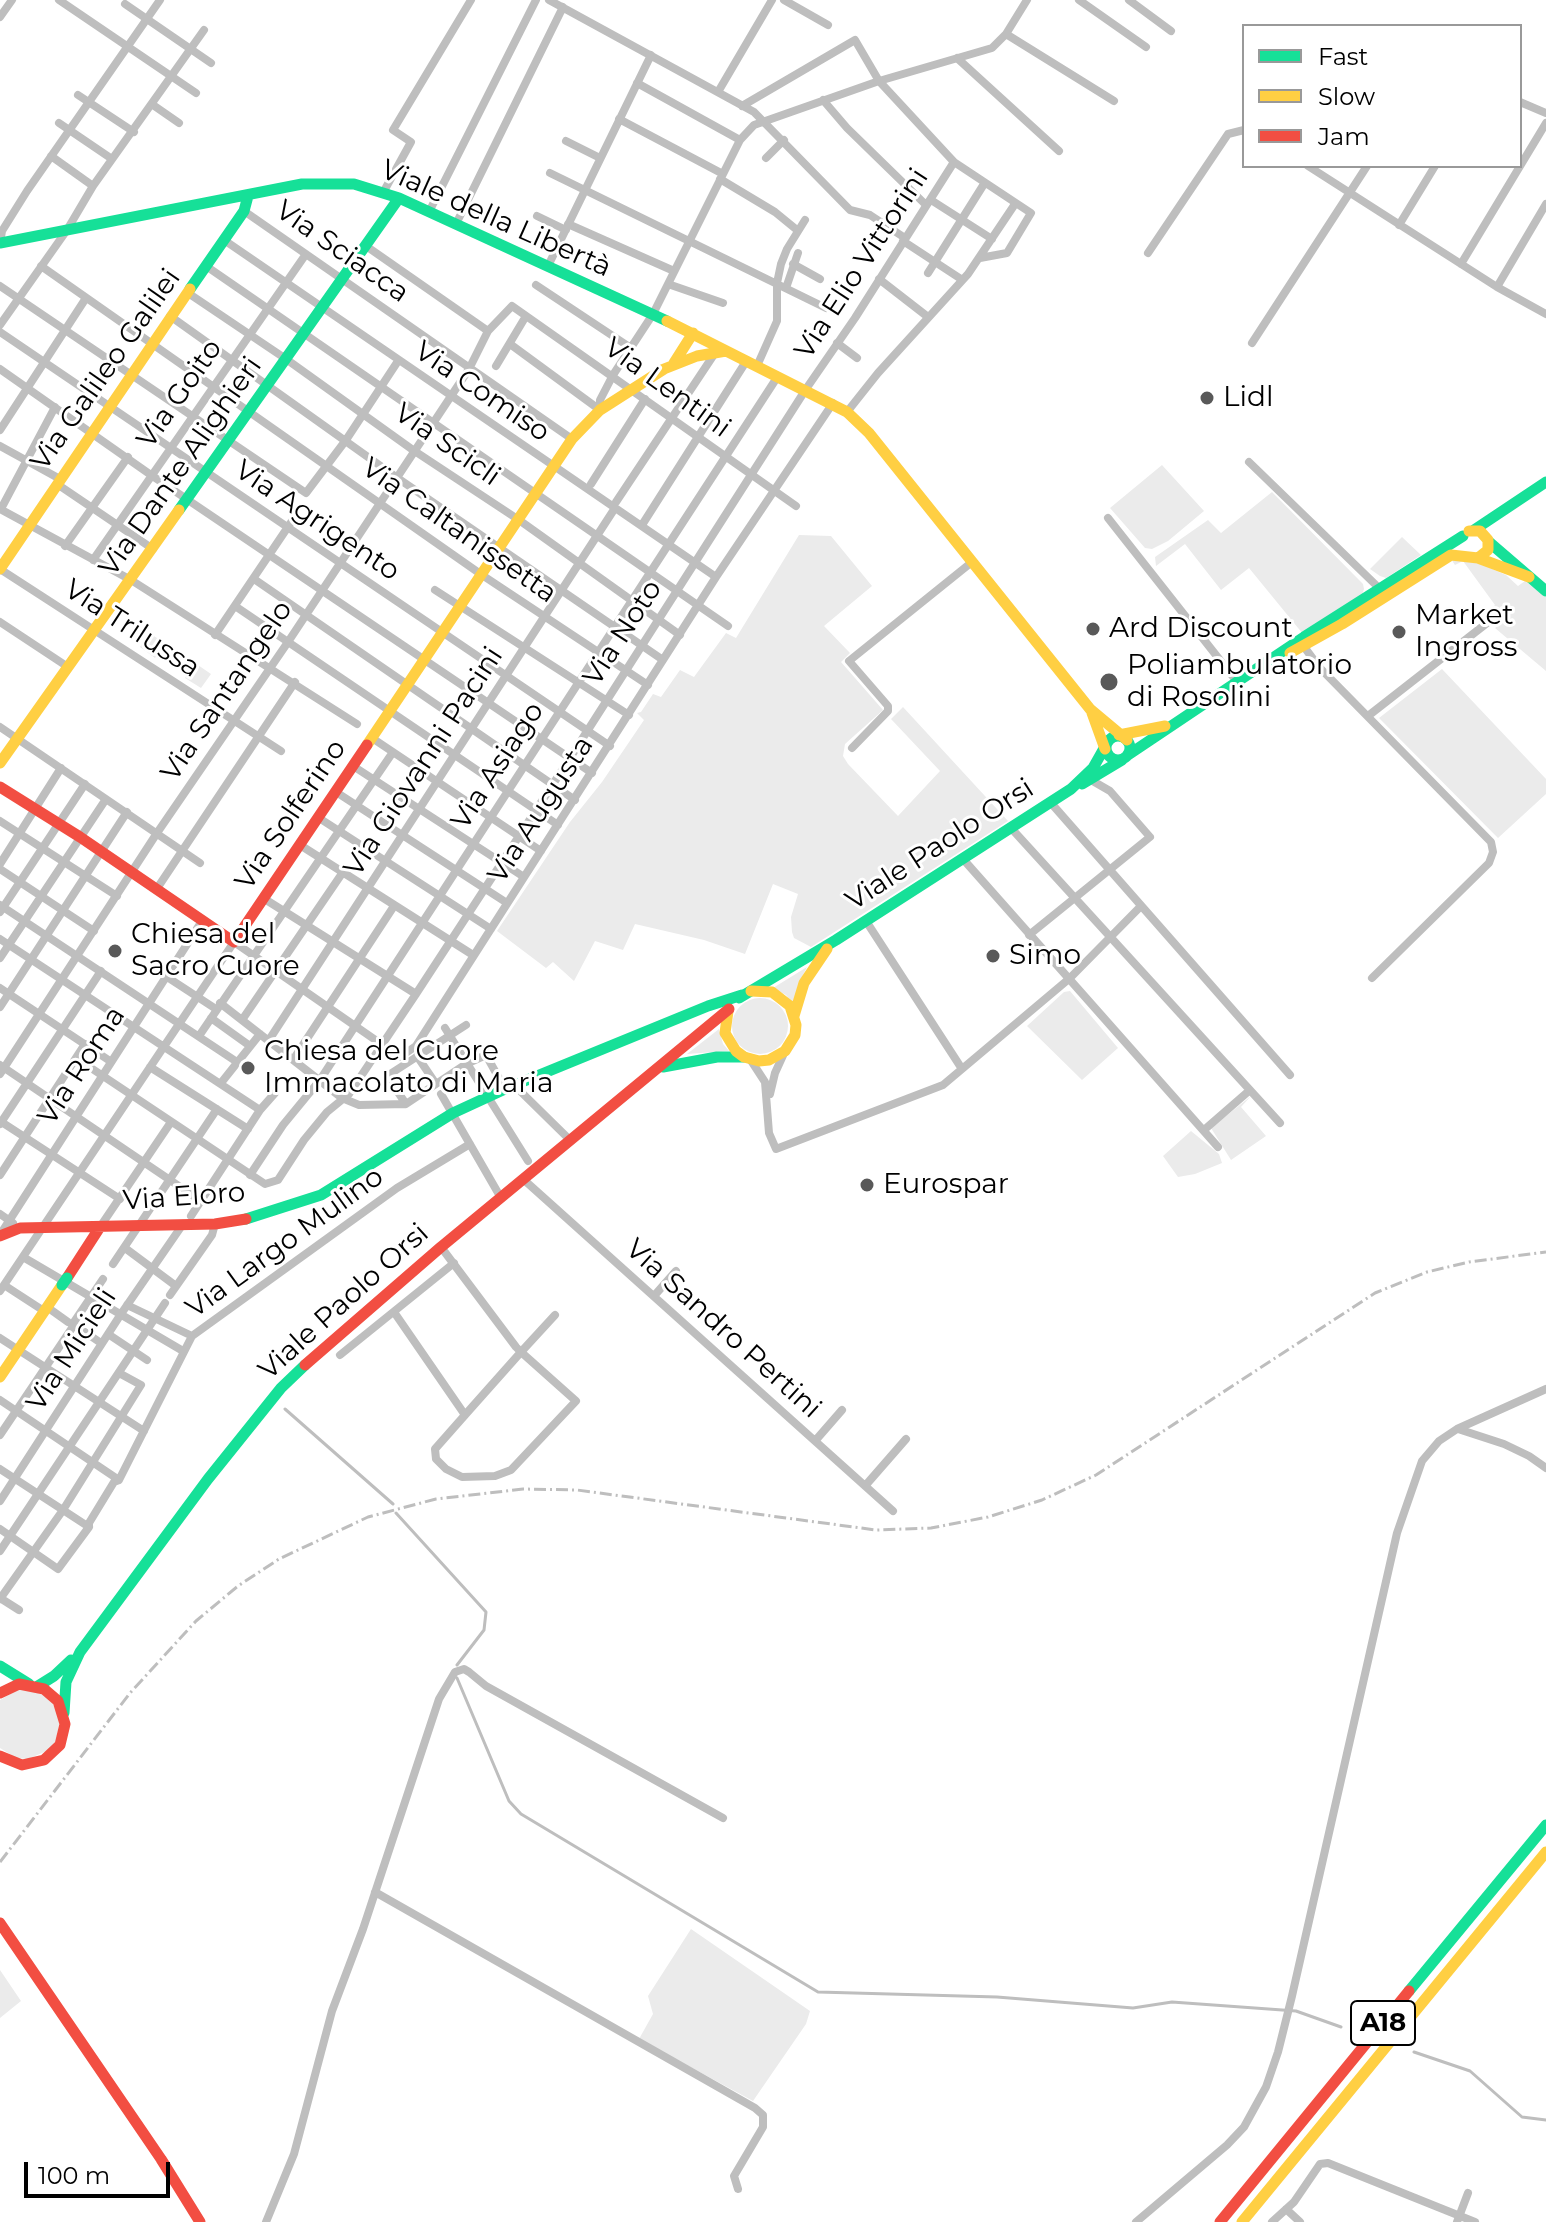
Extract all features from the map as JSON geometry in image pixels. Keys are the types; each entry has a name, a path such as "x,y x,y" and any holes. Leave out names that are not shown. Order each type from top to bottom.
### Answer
{"main road":[{"name":"Viale della Libertà","path":"0,243 302,184 354,184 384,191 693,333 721,351 806,389 847,412 869,433 1090,709"},
{"name":"Via Galileo Galilei","path":"0,569 244,211 248,196"},
{"name":"Via Dante Alighieri","path":"0,763 399,198"},
{"path":"674,363 693,333"},
{"name":"Via Solferino","path":"234,942 572,439 600,410 674,363 721,351"},
{"path":"1071,789 1091,780 1150,742 1379,588 1546,482"},
{"path":"1473,557 1487,552 1495,523 1513,504"},
{"path":"1468,533 1483,532 1489,541 1546,591"},
{"path":"1468,533 1461,547 1473,557"},
{"path":"1301,643 1342,624 1451,555 1473,557 1529,577"},
{"path":"1090,709 1130,747 1126,756"},
{"path":"1090,709 1106,748 1114,759 1126,756"},
{"path":"1071,789 1093,768 1110,739 1180,720"},
{"path":"0,787 80,837 234,942"},
{"name":"Viale Paolo Orsi","path":"747,993 836,940 1071,789"},
{"path":"655,1070 717,1057 769,1060 785,1051 795,1035 794,1016 809,974 836,940"},
{"path":"724,1016 747,993 762,990 782,998 794,1016"},
{"name":"Via Eloro","path":"0,1236 15,1224 43,1228 100,1227 187,1220 215,1224 258,1217 321,1195 453,1113 487,1097 708,1006 747,993"},
{"path":"708,1006 724,1016 729,1043 747,1058"},
{"name":"Viale Paolo Orsi","path":"80,1652 208,1479 281,1388 328,1343 501,1198 526,1170 570,1140 724,1016"},
{"path":"0,1377 18,1350 26,1326 46,1309 100,1227"},
{"path":"0,1693 10,1687 34,1685 54,1676 80,1652"},
{"path":"0,1756 6,1764 33,1764 53,1754 64,1735 66,1682 80,1652"},
{"path":"0,1666 54,1696 64,1713"},
{"name":"A18","path":"1220,2222 1546,1825"},
{"name":"A18","path":"1242,2222 1546,1852"},
{"path":"0,1923 200,2222"}],"street":[{"path":"0,17 12,0"},
{"path":"59,0 196,93"},
{"path":"0,243 2,231 51,156 160,0"},
{"path":"384,191 411,142 393,130 471,0"},
{"path":"429,212 536,0"},
{"path":"549,0 764,119 850,210 870,215 961,279"},
{"path":"718,92 772,0"},
{"path":"784,0 828,25"},
{"path":"637,83 740,140 764,119 992,48 1006,34 1027,0"},
{"path":"1079,0 1146,47"},
{"path":"1129,0 1171,31"},
{"path":"125,4 211,63"},
{"path":"456,224 563,7"},
{"path":"0,325 67,230 93,186 204,30"},
{"path":"1006,34 1114,101"},
{"path":"742,106 855,40 879,81 954,162 1031,213 1007,253 980,258"},
{"path":"548,266 651,55"},
{"path":"957,58 1059,151"},
{"path":"78,95 134,132"},
{"path":"823,100 847,128 929,202 992,239"},
{"path":"1522,103 1546,113"},
{"path":"153,105 179,123"},
{"path":"619,119 722,176 797,230"},
{"path":"59,123 112,159"},
{"path":"1522,163 1546,123"},
{"path":"1148,253 1228,134 1242,129"},
{"name":"Via Solferino","path":"600,410 600,400 653,314 740,140"},
{"path":"766,158 784,140"},
{"path":"566,141 600,158"},
{"path":"51,156 93,186"},
{"name":"Via Elio Vittorini","path":"806,389 954,162"},
{"path":"1311,168 1497,287 1546,314"},
{"path":"1252,343 1366,168"},
{"path":"1399,225 1434,168"},
{"path":"1461,264 1519,168"},
{"path":"550,173 826,308"},
{"path":"928,273 984,184"},
{"path":"847,412 874,371 968,274 1015,204"},
{"path":"1497,287 1546,204"},
{"name":"Via Sciacca","path":"244,211 572,439"},
{"path":"537,216 674,271"},
{"path":"642,525 777,321 787,249 805,220"},
{"name":"Via Comiso","path":"224,240 553,467 616,505 716,577"},
{"path":"366,246 488,331"},
{"path":"781,286 798,253"},
{"name":"Via Goito","path":"93,560 306,254"},
{"path":"793,264 820,279"},
{"name":"Via Caltanissetta","path":"41,266 482,575 648,685"},
{"path":"206,266 728,626"},
{"path":"879,279 928,317"},
{"path":"668,284 723,303"},
{"path":"536,285 631,348"},
{"path":"0,286 306,493 346,440 398,361"},
{"name":"Via Scicli","path":"188,293 519,520 680,635"},
{"path":"0,430 86,298"},
{"name":"Via Santangelo","path":"1,1069 469,369 488,331 512,306"},
{"name":"Via Lentini","path":"512,306 796,506"},
{"path":"170,316 396,477 663,660"},
{"path":"496,366 526,316"},
{"name":"Via Agrigento","path":"0,332 610,746"},
{"path":"837,343 857,358"},
{"path":"510,344 600,410"},
{"name":"Via Giovanni Pacini","path":"269,1040 672,418 721,351"},
{"path":"0,369 151,475 592,773"},
{"name":"Via Asiago","path":"250,1175 283,1125 320,1080 778,376"},
{"name":"Via Noto","path":"250,1175 265,1184 278,1180 304,1140 349,1094 553,785 806,389"},
{"path":"591,484 645,399"},
{"name":"Via Augusta","path":"380,1045 400,1057 416,1046 716,577 833,403"},
{"path":"55,407 0,509 131,580 357,724"},
{"path":"0,446 59,481 153,549"},
{"path":"65,546 128,457"},
{"path":"1249,462 1379,588 1387,588 1415,571 1435,564"},
{"path":"215,635 296,515"},
{"path":"1108,518 1238,683"},
{"path":"852,748 888,711 888,706 849,661 972,562"},
{"name":"Via Trilussa","path":"0,569 281,751"},
{"path":"254,579 575,800"},
{"path":"1342,624 1353,612 1375,598 1379,588"},
{"path":"435,590 629,715"},
{"path":"235,606 558,825"},
{"path":"0,622 68,667"},
{"path":"1368,716 1487,623"},
{"path":"1301,643 1319,667 1491,842 1493,852 1489,863 1372,978"},
{"path":"156,890 295,682"},
{"path":"0,727 127,812 181,853 200,863"},
{"path":"372,738 541,851"},
{"path":"199,1036 393,752"},
{"path":"353,766 524,877"},
{"path":"61,768 0,866 94,931"},
{"path":"1106,770 1110,791"},
{"path":"1029,935 1150,837 1110,791 1091,780"},
{"path":"85,784 1,908 78,955 237,1062"},
{"path":"336,792 507,903"},
{"path":"0,958 106,799"},
{"path":"1051,803 1290,1075"},
{"path":"0,1007 4,991 47,936 127,812"},
{"path":"319,818 491,929"},
{"path":"0,821 117,896"},
{"path":"1011,828 1280,1123"},
{"path":"300,845 473,955"},
{"path":"963,859 1218,1147"},
{"path":"242,1020 343,872"},
{"path":"263,898 416,994"},
{"path":"293,1060 394,906"},
{"path":"747,1058 765,1082 769,1133 776,1149 943,1085 1070,978 1141,906"},
{"name":"Via Roma","path":"15,1224 51,1155 202,921"},
{"path":"866,921 962,1069"},
{"path":"0,939 260,1110"},
{"path":"234,942 380,1045"},
{"name":"Via Solferino","path":"2,1288 234,942"},
{"path":"101,971 1,1122 120,1199"},
{"path":"167,977 242,1020 342,1098 359,1105 406,1104 466,1064 486,1055 510,1087 570,1140"},
{"path":"4,991 110,1061"},
{"path":"211,1018 250,1046"},
{"path":"406,1104 387,1076 447,1032 466,1025"},
{"name":"Via Sandro Pertini","path":"447,1032 487,1097 526,1170 654,1296 893,1511"},
{"path":"221,1083 260,1034"},
{"path":"0,1175 85,1044"},
{"path":"769,1107 775,1073 785,1051"},
{"path":"417,1056 436,1084"},
{"path":"76,1058 250,1175"},
{"path":"150,1067 248,1129"},
{"path":"1,1069 201,1201"},
{"path":"1204,1130 1250,1090"},
{"name":"Via Micieli","path":"0,1501 127,1305 229,1160 260,1110 275,1093"},
{"path":"441,1094 501,1198"},
{"path":"113,1264 217,1109"},
{"path":"100,1227 171,1122"},
{"name":"Via Largo Mulino","path":"34,1552 58,1569 89,1527 114,1482 119,1480 192,1336 397,1188 470,1144"},
{"path":"0,1214 15,1224"},
{"path":"0,1551 212,1235 215,1224"},
{"path":"441,1247 521,1352 576,1401 511,1470 495,1476 462,1477 446,1469 436,1459 435,1449 521,1352 555,1315"},
{"path":"125,1248 176,1286"},
{"path":"23,1257 183,1351"},
{"path":"340,1355 454,1263"},
{"path":"654,1296 676,1271"},
{"path":"0,1435 103,1279"},
{"path":"2,1288 74,1322 98,1341"},
{"path":"127,1305 192,1336"},
{"path":"394,1312 465,1415"},
{"path":"108,1334 147,1360"},
{"path":"0,1338 144,1431"},
{"path":"19,1610 0,1599 63,1510 141,1385 119,1373"},
{"path":"1136,2222 1227,2145 1244,2127 1266,2087 1288,2010 1397,1533 1422,1461 1439,1441 1457,1429 1546,1389"},
{"path":"0,1400 119,1480"},
{"path":"815,1441 842,1410"},
{"path":"1457,1429 1504,1444 1546,1468"},
{"path":"865,1486 906,1439"},
{"path":"0,1469 89,1527"},
{"path":"0,1529 34,1552"},
{"path":"266,2222 294,2154 332,2011 439,1699 455,1672 464,1669 486,1686 723,1818"},
{"path":"375,1892 755,2108 763,2115 763,2127 734,2176 738,2189"},
{"path":"1272,2222 1294,2202 1320,2164 1328,2163 1458,2219 1475,2222"},
{"path":"1458,2219 1468,2193"},
{"path":"1286,2209 1300,2222"}],"shaded area":[{"path":"1162,465 1204,511 1168,541 1152,549 1145,548 1110,508"},
{"path":"1272,492 1363,584 1362,595 1303,634 1249,568 1221,590 1185,544 1156,566 1155,557 1208,520 1221,533"},
{"path":"799,535 831,536 872,586 824,626 850,653 841,662 883,710 845,744 843,756 848,764 898,816 940,771 891,719 903,707 1008,821 811,947 794,938 792,932 791,917 798,894 773,884 745,954 704,940 635,924 623,950 595,941 574,981 553,962 546,968 497,931 570,822 602,782 644,720 637,713 641,712 653,694 661,697 680,670 694,677 726,633 736,638"},
{"path":"1402,537 1421,555 1386,578 1370,569"},
{"path":"1451,559 1476,562 1506,575 1518,586 1525,581 1546,597 1546,671 1495,628 1502,623 1492,608 1495,605 1463,561 1455,565"},
{"path":"149,633 165,643 155,658 140,647"},
{"path":"195,663 211,674 201,688 185,678"},
{"path":"1442,669 1546,779 1546,794 1498,838 1379,718"},
{"path":"807,967 793,1004 786,995 773,988"},
{"path":"1070,991 1118,1048 1082,1080 1027,1026 1064,992"},
{"path":"760,998 780,1006 788,1026 780,1046 760,1054 740,1046 732,1026 740,1006"},
{"path":"719,1029 723,1044 729,1051 687,1054"},
{"path":"1251,1096 1241,1107 1266,1136 1231,1160 1211,1128"},
{"path":"1191,1131 1219,1154 1222,1163 1178,1177 1163,1156"},
{"path":"29,1689 50,1698 60,1719 56,1741 49,1750 28,1759 16,1758 0,1748 0,1700 17,1690"},
{"path":"691,1929 810,2011 806,2024 753,2101 639,2039 653,2014 648,1996"},
{"path":"0,1970 21,2001 0,2018"}],"waterway":[{"path":"285,1409 393,1504"},
{"path":"396,1513 486,1612 484,1630 457,1665"},
{"path":"457,1678 509,1801 521,1814 818,1992 997,1997 1133,2008 1172,2002 1296,2011 1341,2027"},
{"path":"1414,2052 1470,2071 1522,2117 1546,2120"}],"railway":[{"path":"0,1862 130,1693 196,1621 238,1586 279,1559 368,1517 436,1499 523,1489 577,1490 876,1530 931,1528 988,1517 1042,1500 1096,1475 1375,1293 1427,1272 1469,1262 1546,1252"}],"traffic: fast":[{"path":"0,243 302,184 354,184 399,198 667,321"},
{"path":"190,289 244,211 248,196"},
{"path":"179,510 399,198"},
{"path":"1474,530 1546,482"},
{"path":"1128,755 1304,637 1463,536"},
{"path":"1489,542 1546,591"},
{"path":"1118,736 1127,739 1130,748 1127,757 1118,760 1109,757 1106,748 1109,739 1118,736"},
{"path":"739,998 836,940 1071,789 1093,768 1106,745"},
{"path":"1082,784 1122,760"},
{"path":"246,1219 321,1195 453,1113 505,1089 742,995"},
{"path":"663,1067 717,1057 744,1057"},
{"path":"62,1285 67,1278"},
{"path":"64,1713 66,1682 80,1652 208,1479 281,1388 305,1365"},
{"path":"38,1686 71,1660"},
{"path":"0,1666 29,1684"},
{"path":"1409,1991 1546,1825"}],"traffic: slow":[{"path":"0,569 190,289"},
{"path":"667,321 847,412 869,433 1090,709 1127,740"},
{"path":"674,363 693,333"},
{"path":"367,745 572,439 600,410 664,369 697,356 726,351"},
{"path":"0,763 179,510"},
{"path":"1469,531 1480,531 1488,540 1488,550 1478,558"},
{"path":"1290,653 1451,555 1478,558 1529,577"},
{"path":"1092,713 1105,749"},
{"path":"1119,735 1165,726"},
{"path":"794,1016 804,983 827,949"},
{"path":"728,1011 725,1033 736,1051 744,1057 769,1060 785,1051 795,1035 796,1025 790,1006 772,992 751,991"},
{"path":"0,1377 62,1285"},
{"path":"1242,2222 1546,1852"}],"traffic: jam":[{"path":"0,787 80,837 234,942 367,745"},
{"path":"305,1365 441,1247 729,1009"},
{"path":"0,1236 20,1228 215,1224 246,1219"},
{"path":"67,1278 100,1227"},
{"path":"0,1693 19,1684 44,1689 58,1701 65,1724 60,1745 44,1760 22,1765 0,1756"},
{"path":"0,1923 161,2159 200,2222"},
{"path":"1220,2222 1409,1991"}],"place":[{"name":"Lidl","path":"1207,398"},
{"name":"Ard Discount","path":"1093,629"},
{"name":"Market Ingross","path":"1399,632"},
{"name":"Poliambulatorio di Rosolini","path":"1109,682"},
{"name":"Chiesa del Sacro Cuore","path":"115,951"},
{"name":"Simo","path":"993,956"},
{"name":"Chiesa del Cuore Immacolato di Maria","path":"248,1068"},
{"name":"Eurospar","path":"867,1185"}]}
